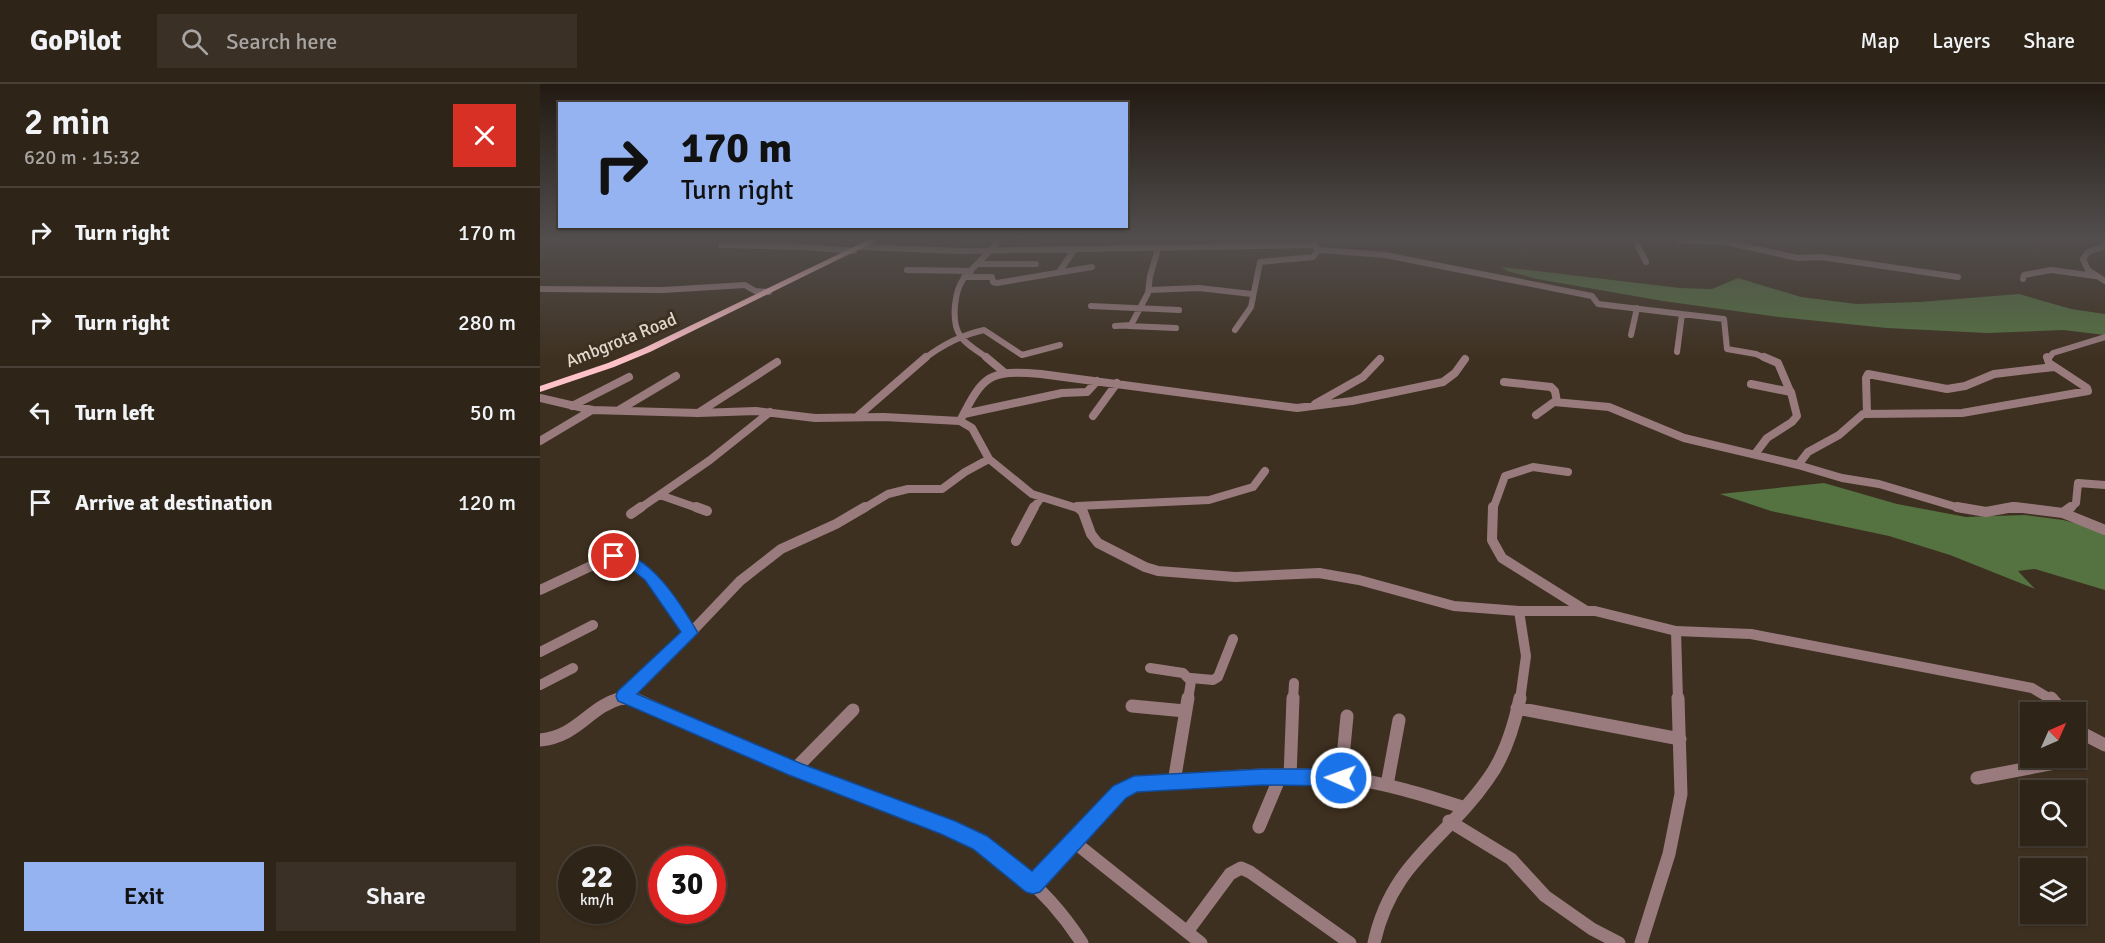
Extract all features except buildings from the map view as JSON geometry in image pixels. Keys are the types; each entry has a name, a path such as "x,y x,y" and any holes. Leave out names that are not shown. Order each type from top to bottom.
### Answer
{"main road":[{"name":"Ambgrota Road","path":"540,389 630,357 793,280"}],"street":[{"path":"963,280 956,291 955,299 954,326 959,337 1005,373"},
{"path":"993,280 995,283 1012,280"},
{"path":"1129,326 1149,290 1149,280"},
{"path":"1235,330 1251,307 1249,300 1258,280"},
{"path":"1512,280 1592,296 1596,298 1598,304 1725,319 1727,349 1756,354 1778,363 1796,412 1795,419 1767,438 1755,454"},
{"path":"540,289 663,290 741,285 769,292"},
{"path":"1149,290 1199,288 1252,294"},
{"path":"1091,306 1179,310"},
{"path":"1631,335 1637,308"},
{"path":"1677,352 1682,314"},
{"path":"1115,326 1176,328"},
{"path":"858,416 919,360 959,337 984,330 1022,356 1060,345"},
{"path":"1798,465 1808,452 1839,435 1863,414 1962,413 2088,391 2083,384 2046,360 2053,353 2105,337"},
{"path":"1311,407 1363,377 1380,359"},
{"path":"962,417 982,382 1005,373 1027,372 1282,407 1311,407 1443,382 1455,373 1465,359"},
{"path":"698,413 777,362"},
{"path":"1867,413 1866,378 1868,374 1947,389 1965,386 1994,374 2054,367"},
{"path":"619,410 676,376"},
{"path":"572,406 628,377"},
{"path":"540,398 592,410 698,413 741,410 815,418 962,417 1062,393 1087,392 1097,381"},
{"path":"1504,382 1551,387 1556,391 1557,402"},
{"path":"1093,416 1117,383"},
{"path":"1751,384 1790,391"},
{"path":"1536,415 1548,405 1557,402 1609,407 1684,438 1755,454 1842,478 1879,484 1969,510 1986,512 2014,507 2063,513 2105,530"},
{"path":"540,441 592,410"},
{"path":"631,514 710,460 770,412"},
{"path":"962,417 972,428 989,459 1040,499 1077,506 1209,500 1253,487 1265,471"},
{"path":"540,740 560,738 572,732 603,705 614,698 624,696 740,581 781,549 836,524 888,494 908,489 942,489 965,472 989,459"},
{"path":"1568,471 1533,467 1505,476 1493,512 1492,546 1502,558 1585,610"},
{"path":"2063,513 2076,503 2078,483 2105,485"},
{"path":"660,495 707,511"},
{"path":"1016,541 1030,512 1040,499"},
{"path":"1077,506 1083,512 1091,534 1098,543 1145,567 1158,571 1235,577 1319,573 1359,580 1454,606 1520,611 1585,610 1676,631 1751,634 2032,688 2049,696 2054,702"},
{"path":"540,590 608,558 624,557 650,576 690,633"},
{"path":"1374,943 1379,914 1388,899 1417,858 1493,772 1503,751 1522,690 1526,656 1520,611"},
{"path":"540,652 593,625"},
{"path":"1641,943 1669,854 1681,794 1676,631"},
{"path":"1150,668 1183,673 1191,678 1213,680 1218,678 1233,639"},
{"path":"540,685 573,668"},
{"path":"1174,782 1191,678"},
{"path":"1259,827 1285,777 1294,683"},
{"path":"624,696 795,769 969,838 1008,863 1033,884 1071,924 1082,943"},
{"path":"1132,706 1185,711"},
{"path":"1517,708 1680,739"},
{"path":"795,769 853,710"},
{"path":"1341,778 1347,716"},
{"path":"1387,785 1399,720"},
{"path":"2086,736 2105,745"},
{"path":"1977,778 2038,768"},
{"path":"1033,884 1125,788 1134,784 1285,777 1341,778 1387,785 1462,807"},
{"path":"1449,821 1511,860 1545,896 1592,929 1618,943"},
{"path":"1073,841 1201,943"},
{"path":"1187,932 1230,874 1241,868 1250,872 1350,943"}],"green space":[{"path":"1543,280 1613,280 1680,288 1712,289 1733,280 1745,280 1801,297 1856,304 1920,302 2019,294 2071,309 2105,314 2105,335 2063,330 1987,333 1887,328 1779,317 1663,301"},
{"path":"1824,483 1897,504 1966,517 2025,515 2063,520 2105,531 2105,590 2035,569 2018,571 2035,589 1950,555 1889,536 1771,511 1720,494"}],"route":[{"path":"614,556 624,557 640,566 650,576 690,633 624,696 795,769 948,828 980,843 1033,884 1119,792 1134,784 1262,777 1341,778"}]}
